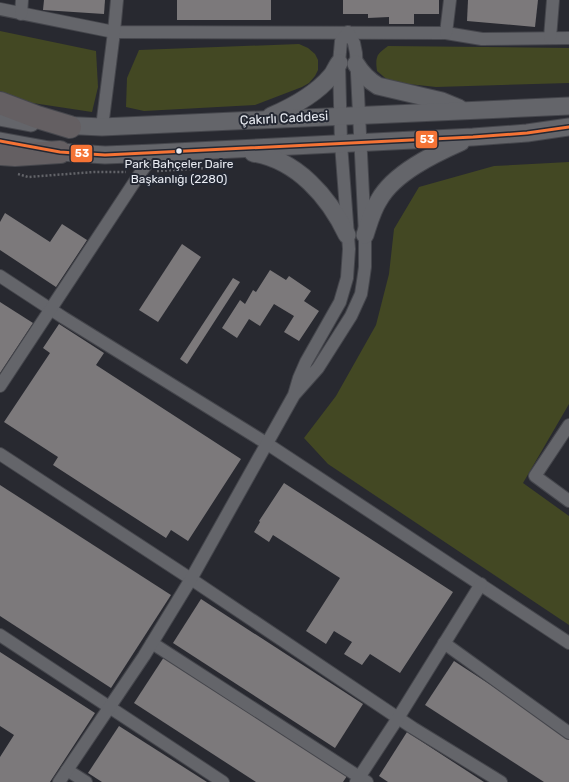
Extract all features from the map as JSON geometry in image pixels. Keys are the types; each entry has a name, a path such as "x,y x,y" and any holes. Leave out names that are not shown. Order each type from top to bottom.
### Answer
{"highway":[{"path":"0,102 37,117 70,127"},
{"path":"0,154 15,155 60,152"}],"main road":[{"path":"263,119 291,106 316,90 332,75 339,63"},
{"path":"356,64 362,74 369,81 378,86 442,101 469,111"},
{"name":"Çakırlı Caddesi","path":"0,116 31,123 70,127 102,127 469,111 565,105"},
{"path":"0,141 60,152 105,155 155,154 473,137 526,133 569,127"},
{"path":"526,133 569,139"},
{"path":"365,235 373,210 379,198 405,172 423,160 473,137"},
{"path":"233,150 260,154 281,162 297,172 311,183 325,198 341,222 347,235"}],"street":[{"path":"21,14 22,0"},
{"path":"102,127 117,0"},
{"path":"446,33 450,0"},
{"path":"550,38 553,0"},
{"path":"0,10 114,32 446,33 482,39 569,38"},
{"path":"59,782 152,644 191,580 294,395 306,362 332,317 344,290 348,278 349,249 341,144 339,63 341,41 348,32"},
{"path":"294,395 318,368 351,316 361,294 364,274 365,235 362,143 354,42 348,32"},
{"path":"0,386 141,172 155,154"},
{"path":"0,276 50,309 266,443 569,643"},
{"path":"569,425 535,476 569,501"},
{"path":"0,454 398,718 501,782"},
{"path":"152,644 361,780 481,584"},
{"path":"0,635 223,782"},
{"path":"444,643 569,732"},
{"path":"67,770 86,782"}],"path":[{"path":"16,173 28,177 94,172 141,172 208,167"}],"green space":[{"path":"0,31 96,51 98,87 92,112 26,102 0,91"},
{"path":"299,44 308,48 315,54 318,60 318,70 315,76 309,83 302,87 255,105 144,111 126,107 127,78 139,50"},
{"path":"388,46 569,48 569,83 436,87 390,82 377,71 376,66 378,56 381,51"},
{"path":"569,162 569,404 523,483 569,516 569,625 328,464 304,438 336,396 376,325 389,274 394,229 419,187 494,166"}],"building":[{"path":"44,0 105,0 104,14 43,10"},
{"path":"177,0 271,0 271,20 177,20"},
{"path":"343,0 439,0 439,14 414,14 414,24 389,24 389,17 368,18 368,14 343,14"},
{"path":"468,0 538,0 535,27 467,21"},
{"path":"5,213 50,242 62,224 87,240 56,287 0,250 0,222"},
{"path":"182,244 201,257 158,322 139,310"},
{"path":"270,270 286,280 289,276 311,291 304,301 319,311 299,341 284,332 294,316 274,304 260,326 249,319 237,338 222,328 240,300 245,304 253,290 256,292"},
{"path":"233,278 240,282 187,364 180,359"},
{"path":"0,302 33,323 0,373"},
{"path":"59,324 104,353 96,365 241,459 188,541 171,530 166,538 53,465 58,457 4,422 50,353 43,348"},
{"path":"284,483 453,592 400,673 370,654 362,665 344,654 352,642 334,631 326,644 306,631 340,578 273,535 269,542 254,532 260,522 259,521"},
{"path":"0,485 171,595 111,688 0,616"},
{"path":"201,599 363,704 335,748 173,643"},
{"path":"0,652 95,713 50,782 0,782 0,757 14,735 0,726"},
{"path":"164,657 347,776 343,782 256,782 134,703"},
{"path":"454,661 569,736 569,782 544,782 425,705"},
{"path":"119,726 207,782 102,782 88,773"},
{"path":"407,732 484,782 388,782 379,776"}],"transit line":[{"name":"53","path":"0,141 60,152 105,155 473,137 527,133 569,127"}],"place":[{"name":"Park Bahçeler Dai̇re Başkanlığı (2280)","path":"179,151"}]}
